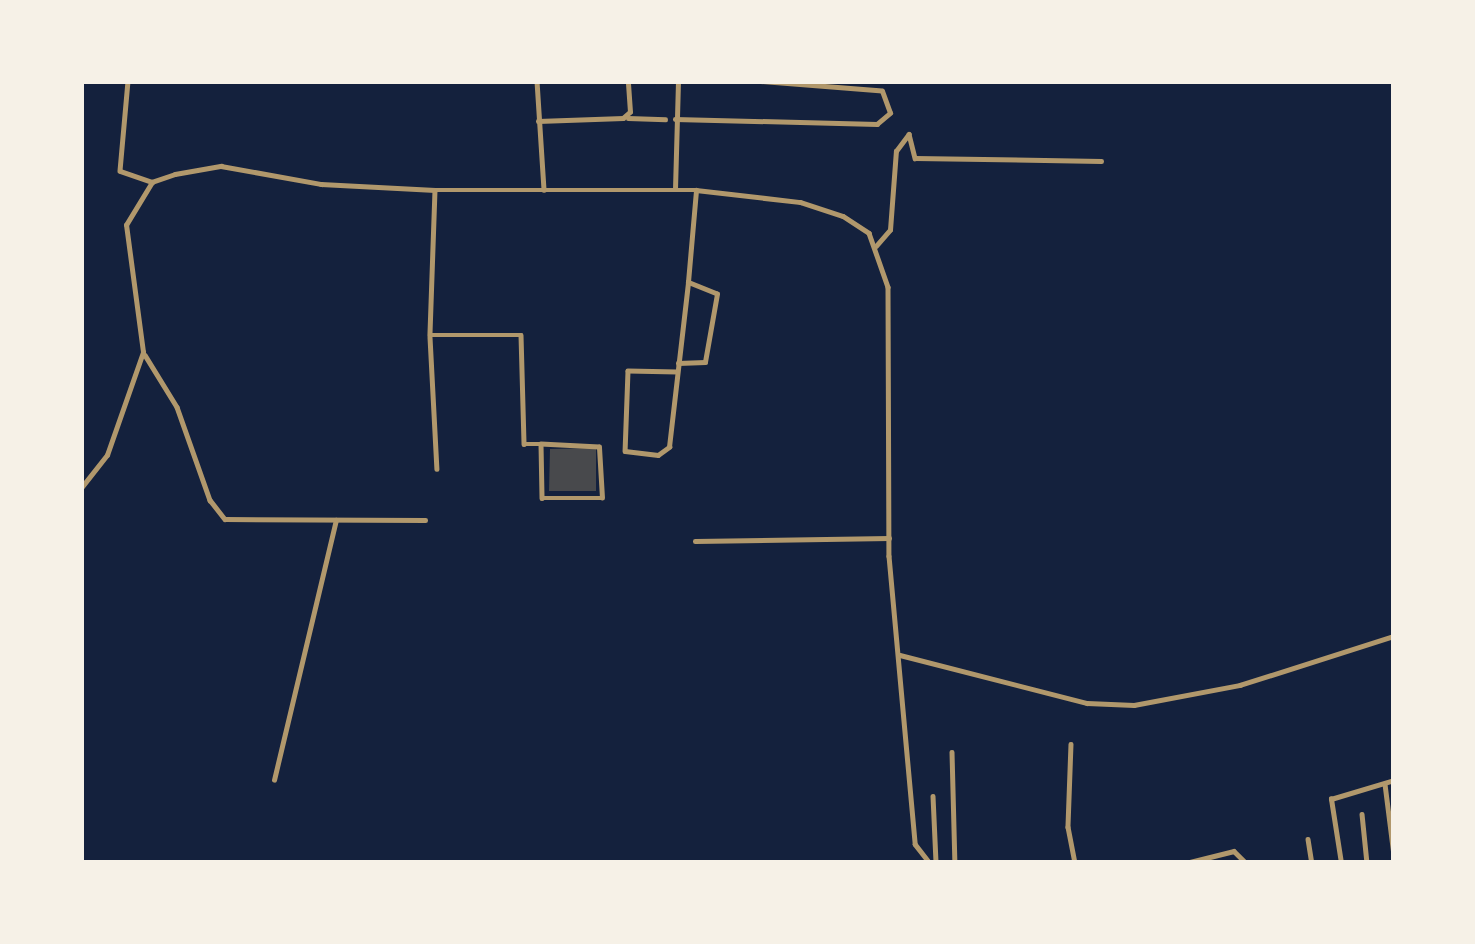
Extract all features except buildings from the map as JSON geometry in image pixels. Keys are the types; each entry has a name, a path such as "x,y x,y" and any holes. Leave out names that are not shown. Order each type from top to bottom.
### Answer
{"street":[{"path":"537,81 544,190"},
{"path":"623,118 630,112 628,81"},
{"path":"675,189 678,81"},
{"path":"675,119 858,124 884,122 890,113 882,91 754,81"},
{"path":"127,83 120,171 152,182 221,166 321,184 435,190 696,190 800,202 843,217 876,246 888,287 890,538 915,844 933,863"},
{"path":"538,121 665,119"},
{"path":"876,246 890,230 896,151 909,134 915,158 1101,161"},
{"path":"152,182 125,224 142,352 177,407 218,513 234,520 425,520"},
{"path":"435,190 430,335 436,469"},
{"path":"688,281 717,295 705,362 678,368 628,371 625,451 666,454 678,368 688,281 696,190"},
{"path":"430,335 521,335 524,444 541,444 599,447 602,498 542,498 541,444"},
{"path":"81,488 106,455 142,352"},
{"path":"274,780 336,520"},
{"path":"695,542 890,538"},
{"path":"900,656 1087,703 1134,706 1240,685 1394,636"},
{"path":"1071,744 1067,827 1075,863"},
{"path":"952,752 955,863"},
{"path":"1341,863 1331,799 1394,780"},
{"path":"1385,781 1394,855"},
{"path":"933,796 933,863"},
{"path":"1362,814 1367,863"},
{"path":"1308,839 1312,863"},
{"path":"1186,863 1234,851 1246,863"}]}
